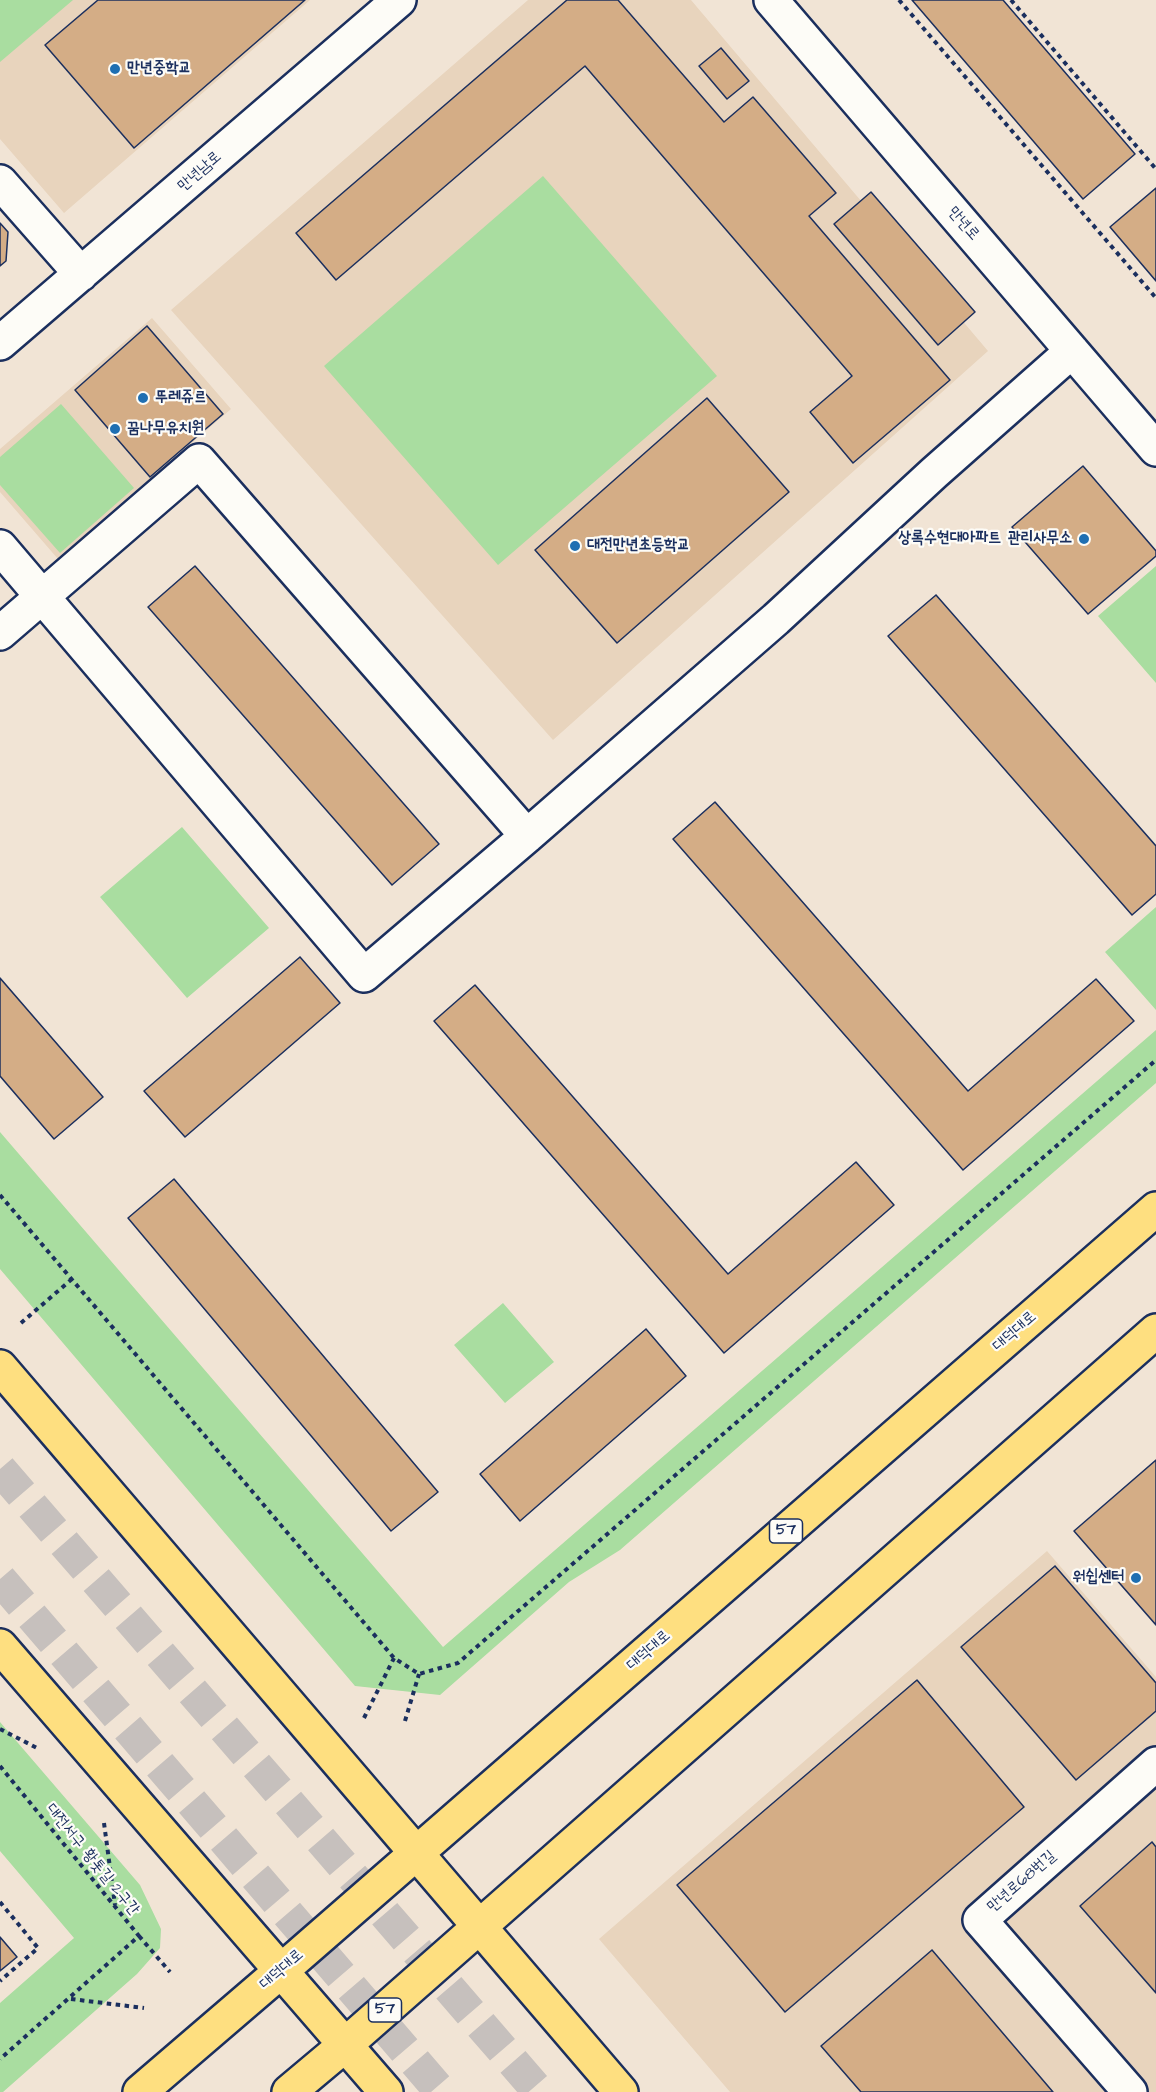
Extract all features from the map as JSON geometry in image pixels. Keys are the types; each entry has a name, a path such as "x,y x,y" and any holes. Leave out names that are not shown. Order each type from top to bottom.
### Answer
{"main road":[{"name":"대덕대로","path":"140,2092 417,1854 1156,1209"},
{"name":"57","path":"289,2092 1156,1331"},
{"path":"0,1367 621,2092"},
{"path":"0,1646 386,2092"}],"street":[{"name":"만년남로","path":"0,344 399,0"},
{"name":"만년로","path":"771,0 1156,449"},
{"path":"0,182 81,274"},
{"path":"0,547 364,975 776,619 934,473 1072,351"},
{"path":"0,633 199,461 527,836"},
{"name":"만년로68번길","path":"1130,2092 980,1920 1156,1764"}],"path":[{"path":"899,0 1156,298"},
{"path":"1011,0 1156,169"},
{"path":"0,1195 394,1658 419,1674 459,1663 1156,1060"},
{"path":"21,1323 72,1279"},
{"path":"364,1718 394,1658"},
{"path":"405,1721 419,1674"},
{"path":"0,1729 46,1753"},
{"name":"대전서구 황톳길 2구간","path":"0,1766 140,1936 0,2059"},
{"path":"103,1816 115,1906"},
{"path":"0,1902 38,1948 0,1981"},
{"path":"140,1936 170,1972"},
{"path":"70,1999 144,2008"}],"shaded area":[{"name":"만년중학교","path":"0,0 310,0 64,213 0,139"},
{"name":"대전만년초등학교","path":"528,0 691,0 988,351 553,740 171,310"},
{"name":"꿈나무유치원","path":"152,318 231,409 58,559 0,492 0,449"},
{"path":"1047,1551 1156,1677 1156,2092 730,2092 599,1939"}],"green space":[{"path":"0,0 73,0 0,62"},
{"path":"543,176 717,376 498,565 324,366"},
{"path":"61,404 134,488 60,553 0,485 0,457"},
{"path":"1156,566 1156,683 1098,616"},
{"path":"182,827 269,928 187,998 100,897"},
{"path":"1156,907 1156,1010 1105,952"},
{"path":"1156,1030 1156,1083 620,1550 569,1582 440,1695 355,1686 0,1269 0,1132 443,1647"},
{"path":"503,1303 554,1362 505,1403 454,1345"},
{"path":"0,1722 140,1885 161,1929 160,1948 137,1974 3,2092 0,2092 0,2003 74,1938 0,1851"}],"building":[{"path":"98,0 305,0 134,148 45,45"},
{"path":"567,0 618,0 724,122 753,97 836,193 809,216 950,380 853,463 810,412 852,376 585,66 336,280 296,233"},
{"path":"912,0 1003,0 1135,154 1083,199"},
{"path":"721,48 749,81 727,99 699,66"},
{"path":"1156,188 1156,281 1110,227"},
{"path":"871,192 975,312 938,345 834,224"},
{"path":"0,223 8,232 6,261 0,266"},
{"path":"147,326 223,414 150,477 75,390"},
{"path":"707,398 789,492 617,643 535,550"},
{"name":"상록수현대아파트 관리사무소","path":"1083,466 1156,551 1156,556 1088,614 1012,527"},
{"path":"195,566 439,844 392,885 148,607"},
{"path":"936,595 1156,846 1156,894 1132,915 888,636"},
{"path":"715,802 968,1091 1096,979 1134,1021 963,1170 673,839"},
{"path":"300,957 340,1003 185,1137 144,1091"},
{"path":"0,978 103,1097 54,1139 0,1076"},
{"path":"475,985 728,1274 856,1162 894,1205 724,1353 434,1021"},
{"path":"174,1179 438,1492 391,1531 128,1218"},
{"path":"646,1329 686,1376 520,1521 480,1474"},
{"name":"워쉽센터","path":"1156,1460 1156,1625 1074,1531"},
{"path":"1055,1566 1156,1683 1156,1711 1076,1780 961,1647"},
{"path":"917,1680 1024,1807 785,2012 677,1885"},
{"path":"1152,1842 1156,1847 1156,1993 1080,1906"},
{"path":"0,1937 17,1957 0,1971"},
{"path":"932,1950 1053,2092 861,2092 821,2046"}],"tunnel":[{"path":"0,1469 539,2092"},
{"path":"0,1579 441,2092"}],"place":[{"name":"만년중학교","path":"115,69"},
{"name":"뚜레쥬르","path":"143,398"},
{"name":"꿈나무유치원","path":"115,429"},
{"name":"상록수현대아파트 관리사무소","path":"1084,539"},
{"name":"대전만년초등학교","path":"575,546"},
{"name":"워쉽센터","path":"1136,1578"}]}
